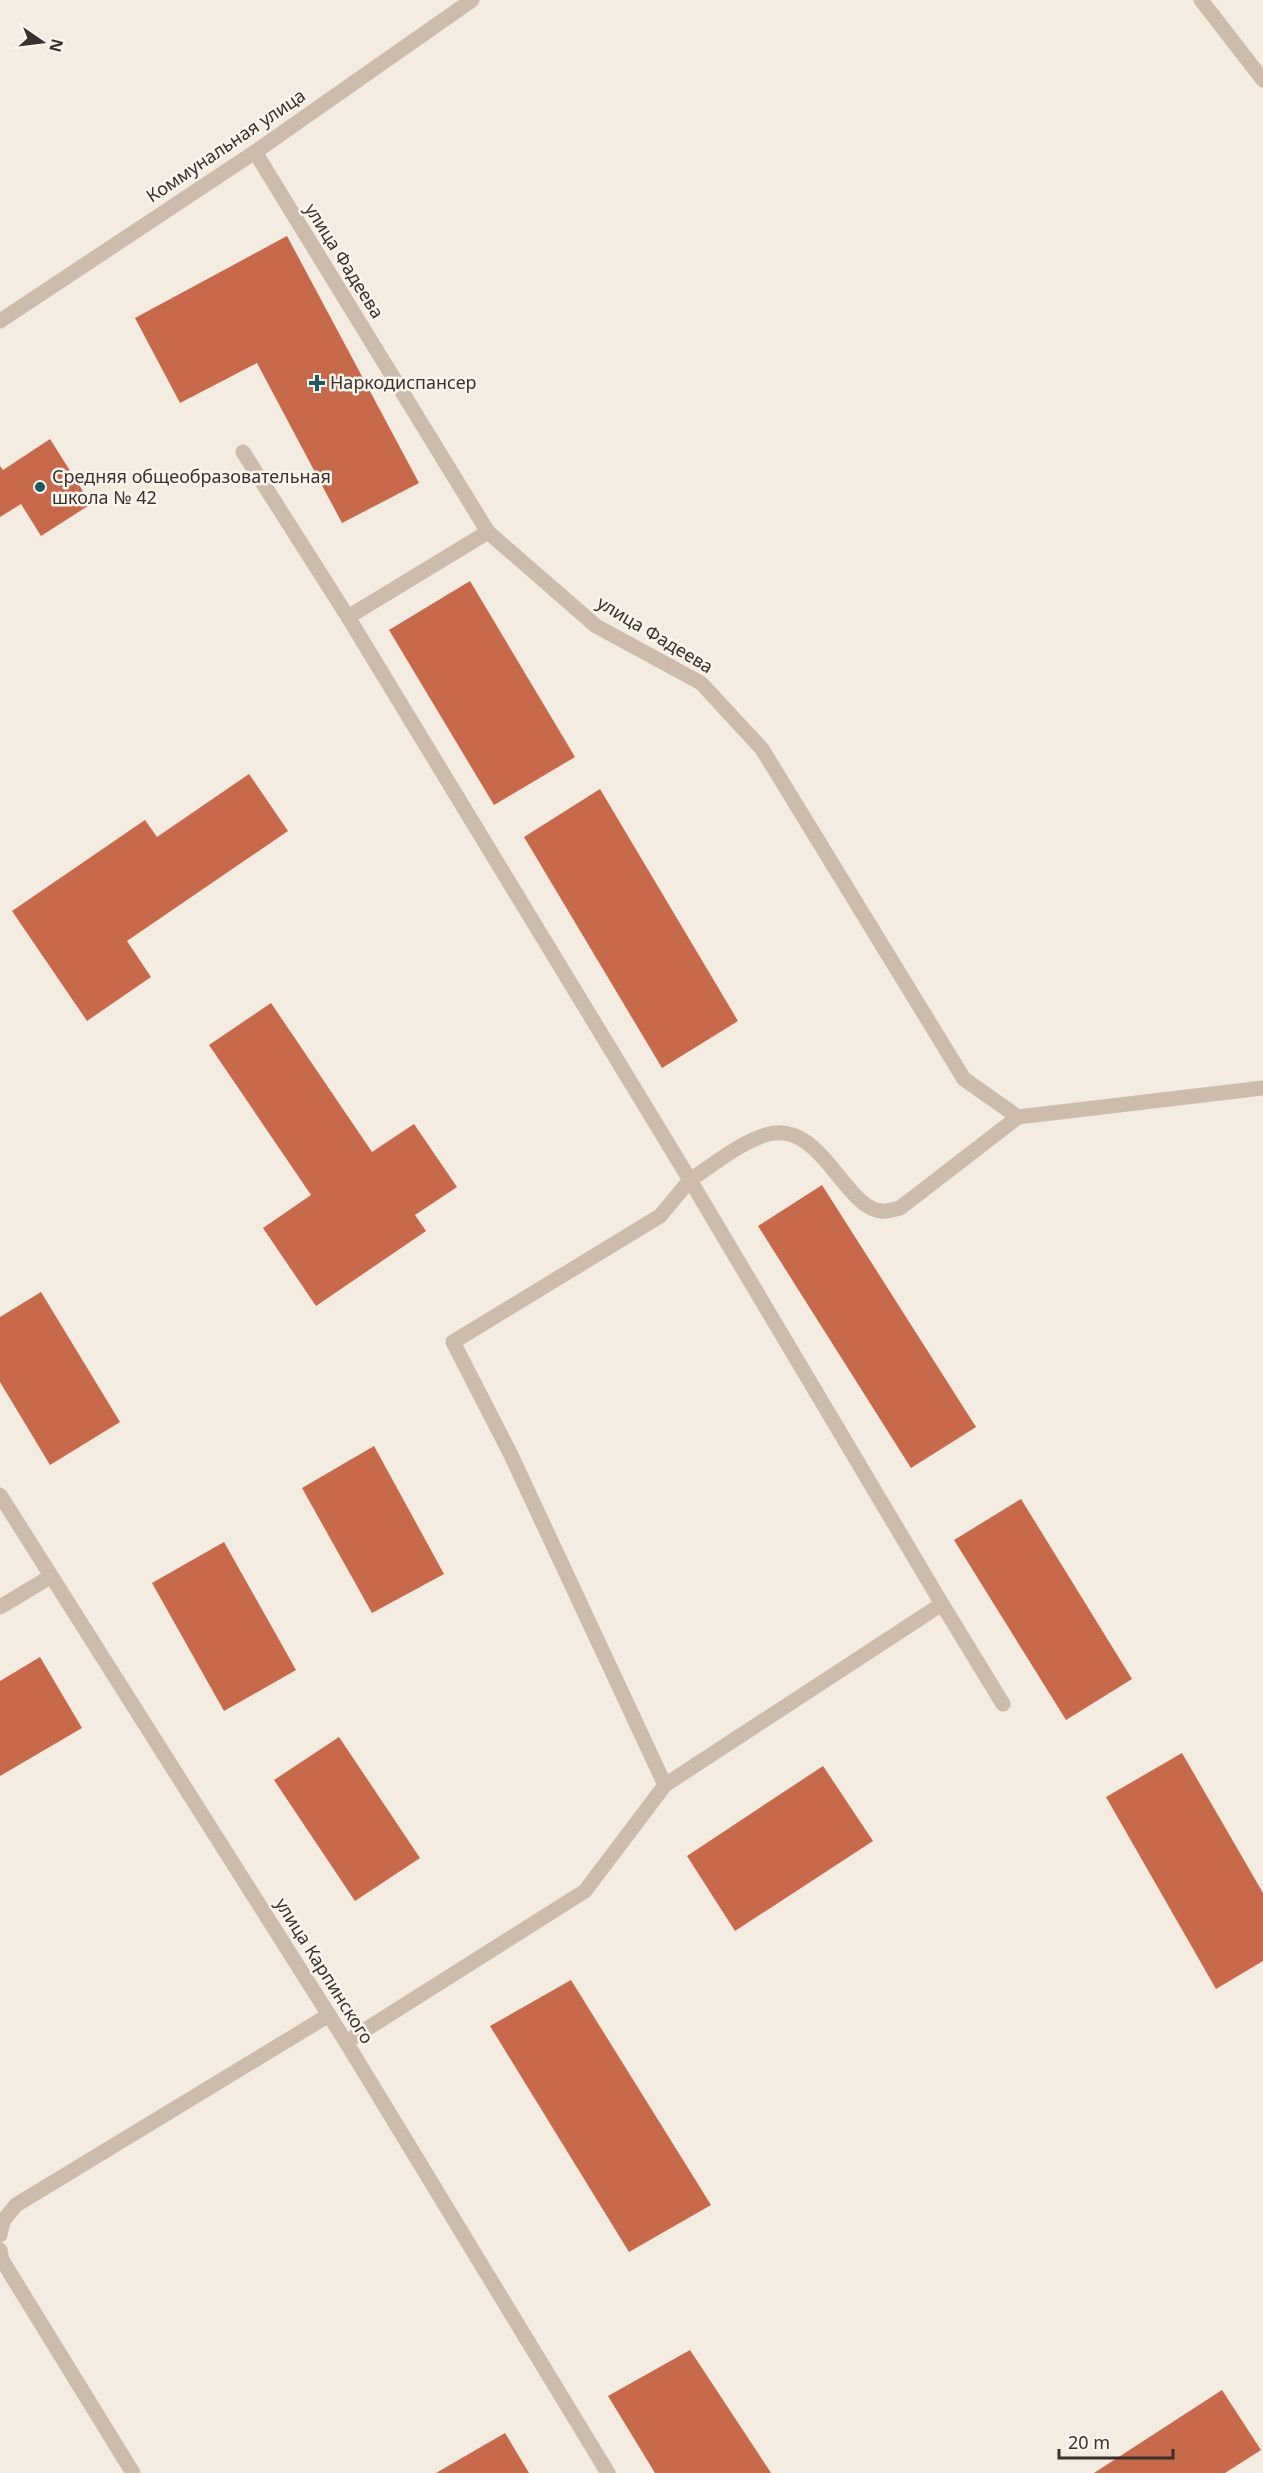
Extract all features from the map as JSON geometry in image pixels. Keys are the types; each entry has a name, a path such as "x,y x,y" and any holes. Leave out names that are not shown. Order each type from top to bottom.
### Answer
{"street":[{"name":"Коммунальная улица","path":"0,321 255,153 472,0"},
{"path":"1201,0 1263,80"},
{"name":"улица Фадеева","path":"255,153 488,532 596,626 701,682 762,749 964,1079 1018,1117"},
{"path":"243,452 348,617 690,1180 1003,1704"},
{"path":"348,617 488,532"},
{"path":"665,1785 510,1453 453,1342 660,1216 690,1180 737,1149 766,1134 786,1133 808,1142 864,1203 881,1211 900,1208 1018,1117 1263,1088"},
{"name":"улица Карпинского","path":"0,1495 346,2042 608,2473"},
{"path":"0,1607 50,1577"},
{"path":"346,2042 585,1891 665,1785 942,1604"},
{"path":"0,2235 3,2221 16,2205 329,2015"},
{"path":"0,2250 2,2260 133,2473"}],"building":[{"name":"Наркодиспансер","path":"287,236 419,483 342,523 257,363 180,403 135,318"},
{"name":"Средняя общеобразовательная школа № 42","path":"50,439 91,504 41,536 21,504 0,517 0,466 3,470"},
{"path":"470,581 575,757 494,805 389,630"},
{"path":"249,774 288,831 127,941 151,977 87,1021 12,911 145,820 157,837"},
{"path":"600,789 738,1021 662,1068 524,837"},
{"path":"271,1003 372,1152 414,1124 457,1187 415,1215 426,1231 316,1306 263,1228 311,1195 209,1045"},
{"path":"822,1185 976,1427 911,1468 758,1226"},
{"path":"41,1292 120,1422 50,1465 0,1382 0,1317"},
{"path":"374,1446 444,1574 372,1613 302,1488"},
{"path":"1021,1499 1132,1679 1066,1720 954,1540"},
{"path":"224,1542 296,1670 224,1711 152,1583"},
{"path":"40,1657 82,1728 0,1776 0,1681"},
{"path":"339,1737 420,1858 355,1901 274,1780"},
{"path":"1182,1753 1263,1893 1263,1961 1216,1989 1106,1797"},
{"path":"823,1766 873,1841 735,1931 687,1856"},
{"path":"571,1980 711,2205 629,2252 490,2026"},
{"path":"690,2350 771,2473 655,2473 608,2396"},
{"path":"1222,2390 1261,2450 1225,2473 1094,2473"},
{"path":"505,2433 529,2473 436,2473"}],"place":[{"name":"Наркодиспансер","path":"317,383"},
{"name":"Средняя общеобразовательная школа № 42","path":"40,487"}]}
